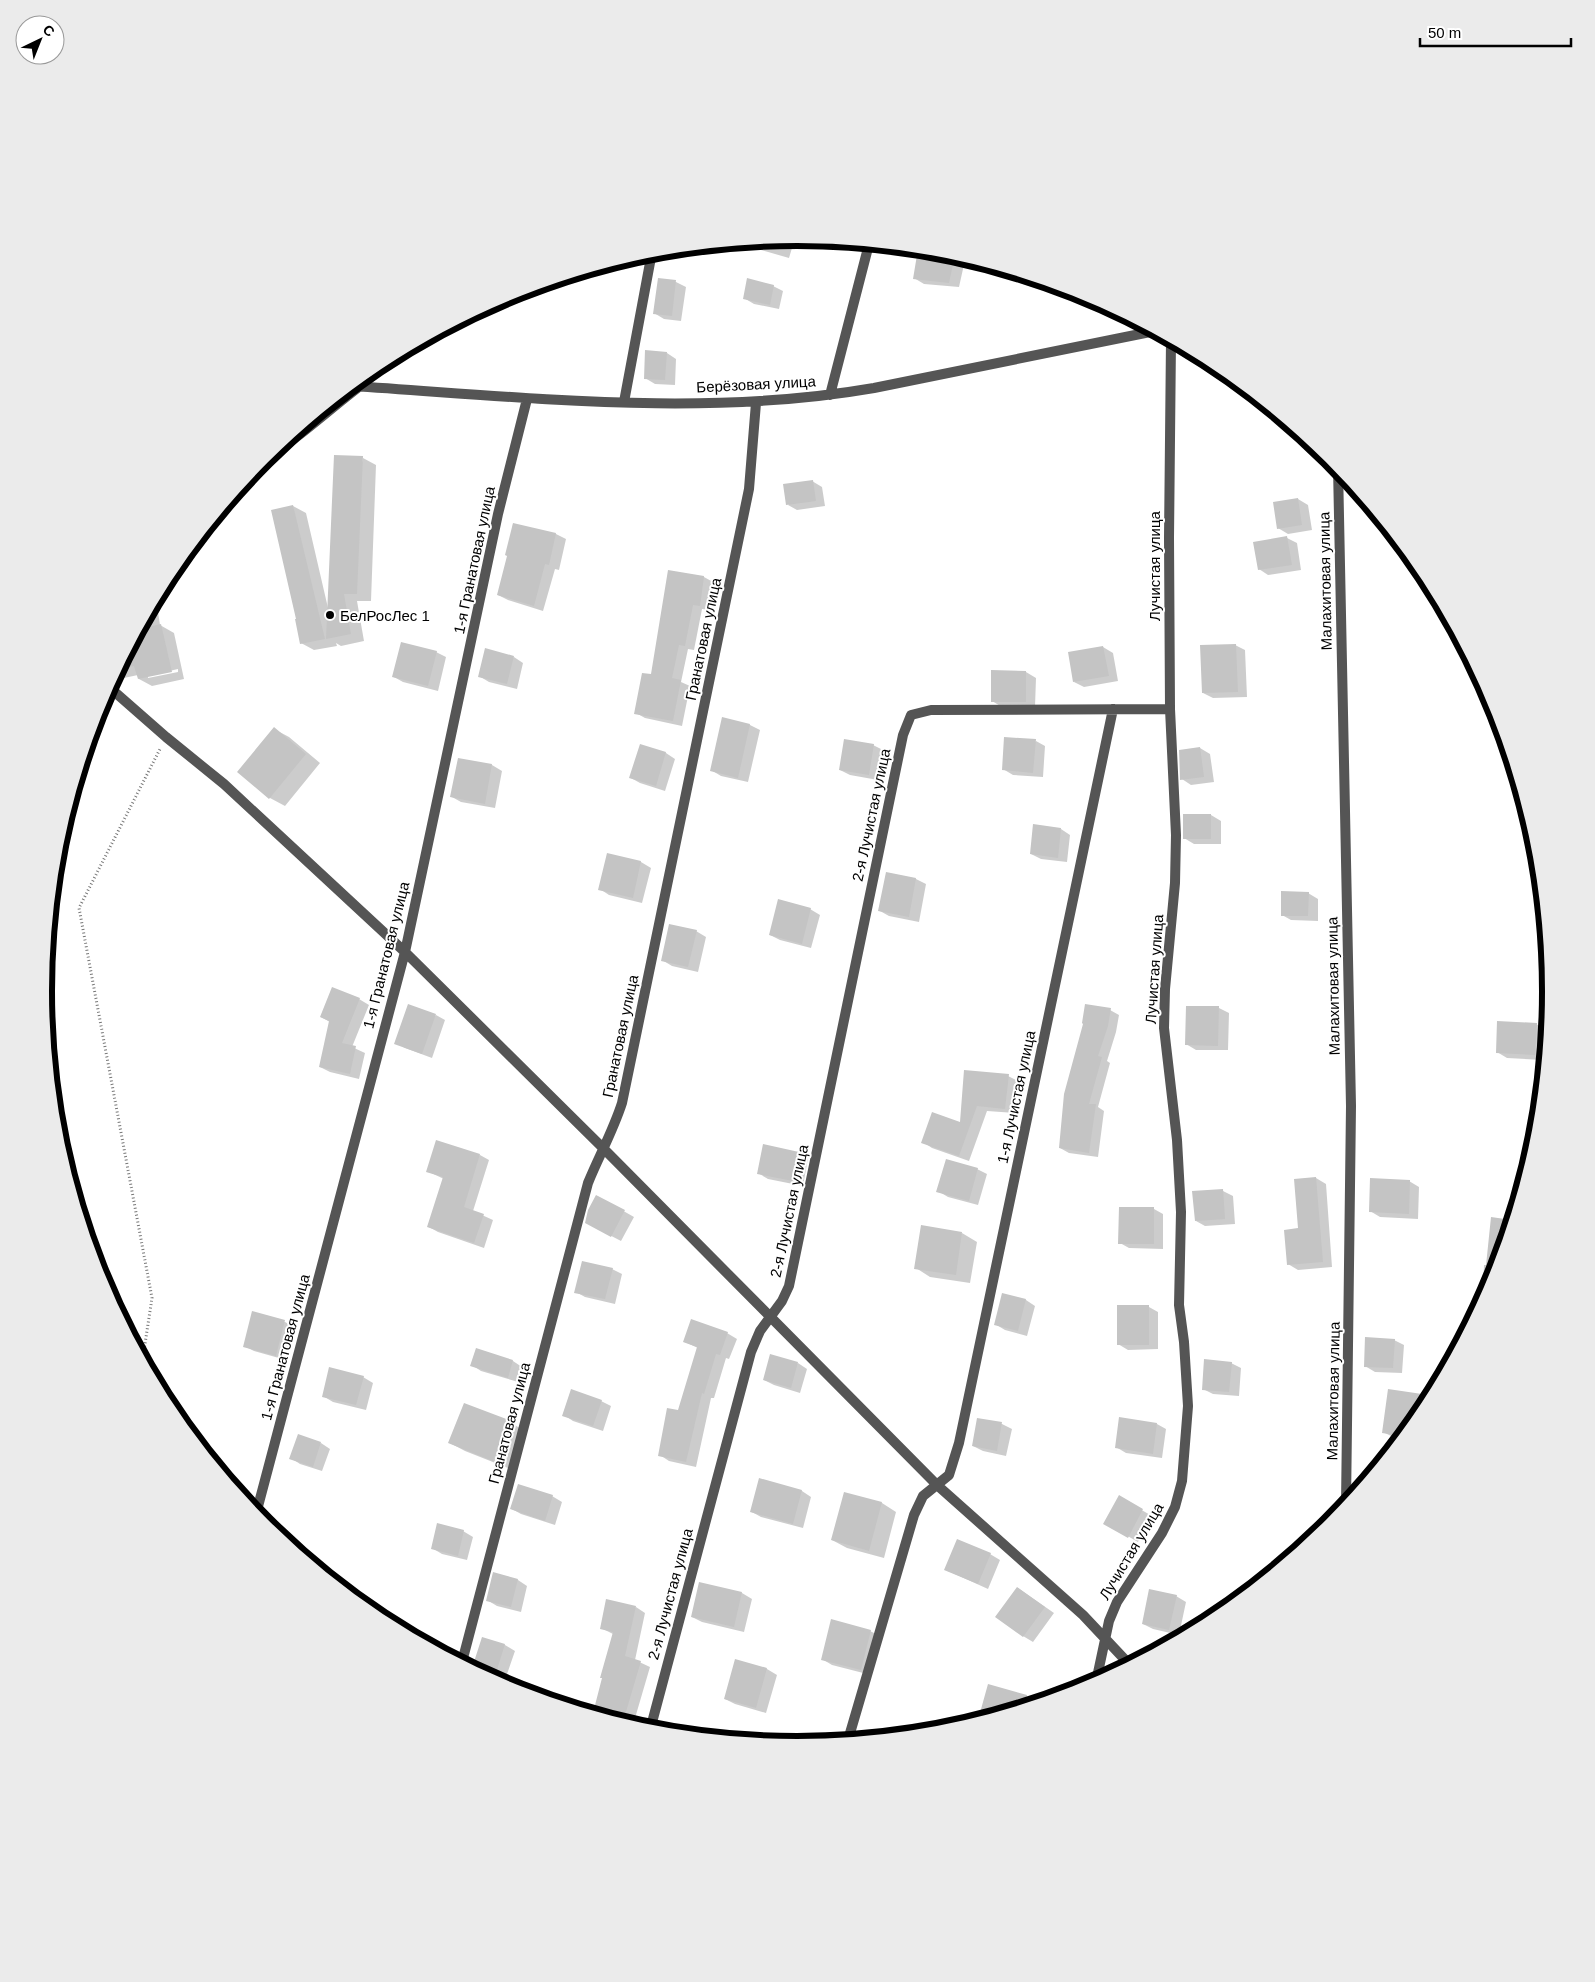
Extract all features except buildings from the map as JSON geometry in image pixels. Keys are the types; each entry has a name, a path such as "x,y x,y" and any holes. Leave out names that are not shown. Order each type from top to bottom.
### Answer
{"street":[{"path":"830,395 867,250"},
{"path":"624,402 650,260"},
{"name":"Берёзовая улица","path":"363,387 527,399 756,403 830,395 1145,333"},
{"name":"Лучистая улица","path":"1098,1672 1109,1621 1117,1602 1162,1533 1175,1507 1182,1481 1188,1406 1184,1342 1179,1305 1181,1203 1177,1140 1164,1028 1165,989 1175,883 1176,835 1170,709 1171,347"},
{"name":"1-я Гранатовая улица","path":"258,1505 405,952 498,514 527,399"},
{"name":"Гранатовая улица","path":"463,1657 588,1183 613,1130 622,1103 748,498 754,450 756,403"},
{"name":"Малахитовая улица","path":"1338,479 1351,1106 1346,1495"},
{"path":"115,692 224,784 405,952 603,1148 937,1485 1082,1615 1125,1660"},
{"path":"1113,709 1170,709"},
{"name":"2-я Лучистая улица","path":"652,1722 751,1352 760,1331 782,1302 789,1286 903,735 912,715 931,710 1113,709"},
{"name":"1-я Лучистая улица","path":"850,1734 914,1515 923,1496 949,1475 959,1444 1113,709"}],"path":[{"path":"144,1348 152,1298 79,908 166,737"}],"place":[{"name":"БелРосЛес 1","path":"330,615"}]}
